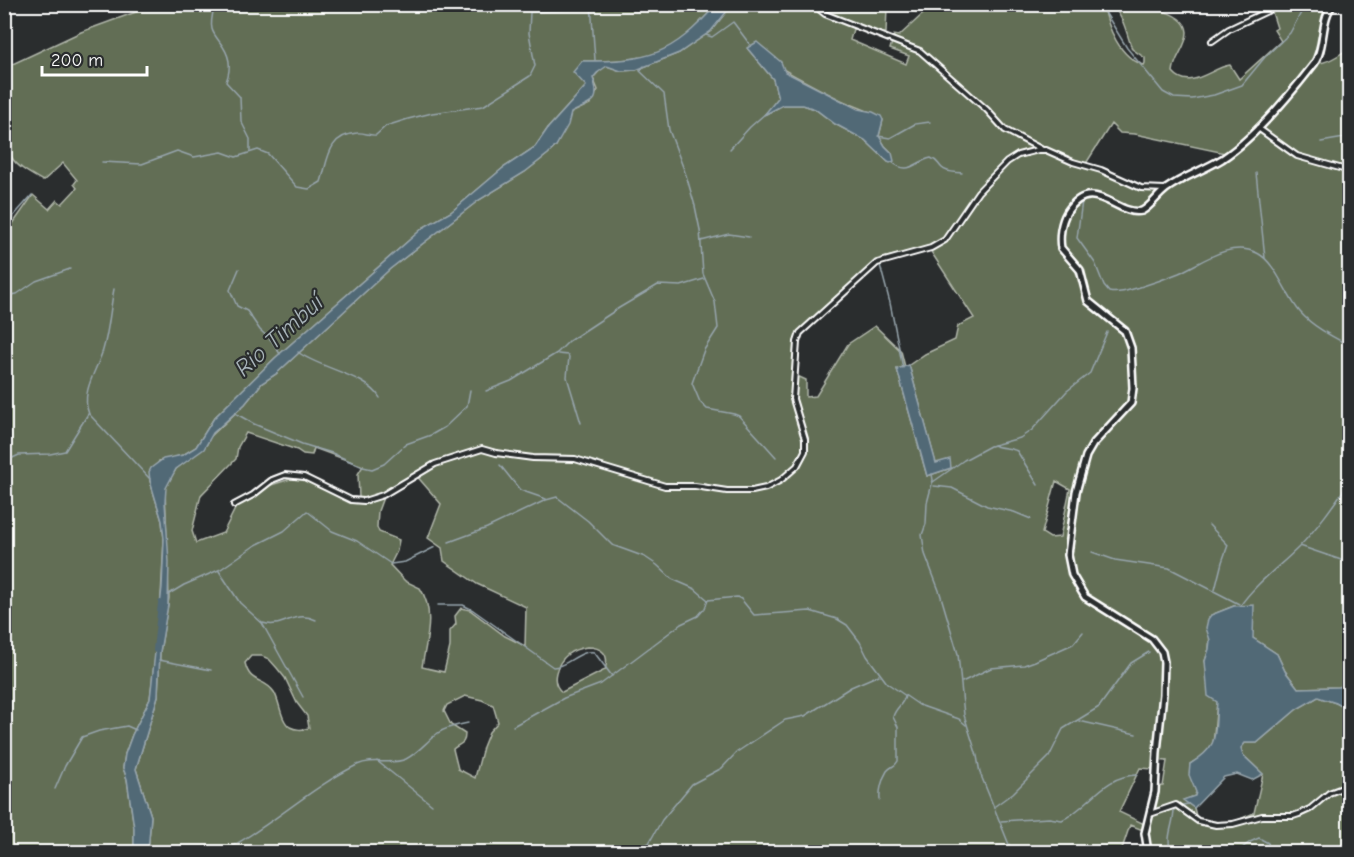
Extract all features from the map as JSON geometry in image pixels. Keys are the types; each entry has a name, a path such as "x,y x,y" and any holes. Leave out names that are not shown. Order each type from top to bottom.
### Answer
{"street":[{"path":"816,4 825,14 920,51 987,110 1005,130 1072,162 1101,170 1141,188 1166,189"},
{"path":"1212,41 1229,29 1282,4"},
{"path":"1148,852 1145,840 1155,792 1164,662 1161,652 1152,639 1085,597 1072,575 1068,555 1076,492 1086,456 1093,444 1131,403 1133,388 1131,348 1125,331 1088,301 1080,270 1063,252 1060,243 1062,222 1068,210 1083,198 1091,196 1104,197 1130,212 1137,213 1147,209 1166,189 1224,157 1258,128 1317,59 1323,44 1330,6"},
{"path":"1258,128 1297,156 1350,171"},
{"path":"234,505 253,495 272,480 285,475 303,477 351,500 364,501 383,495 435,464 482,448 496,453 533,458 575,459 665,486 695,486 736,492 773,485 797,466 805,451 805,439 795,406 793,388 797,342 800,333 877,263 931,248 945,240 978,192 1007,162 1017,155 1042,149"},
{"path":"1150,814 1176,805 1198,821 1225,825 1262,816 1293,816 1310,809 1335,789 1350,785"}],"green space":[{"path":"732,4 1104,5 1108,23 1116,41 1128,56 1144,65 1145,58 1132,49 1122,21 1112,6 1143,6 1167,13 1184,24 1186,37 1173,72 1180,78 1194,79 1230,65 1239,79 1281,41 1274,30 1277,28 1271,9 1280,4 1324,5 1328,9 1313,63 1328,61 1350,47 1349,683 1339,687 1298,688 1285,671 1277,654 1253,638 1234,606 1211,615 1209,649 1205,661 1217,702 1213,744 1204,755 1190,764 1196,792 1195,796 1184,800 1194,808 1197,820 1231,823 1254,813 1263,774 1243,755 1241,748 1245,743 1257,743 1297,709 1318,697 1349,710 1349,852 1147,852 1143,830 1130,825 1121,852 148,852 151,816 136,769 158,696 160,652 169,598 165,488 176,469 207,444 210,437 245,404 262,383 276,374 390,269 479,200 525,172 548,154 556,146 571,113 590,104 598,90 593,78 602,68 607,66 621,71 636,70 679,53 711,31","holes":["887,7 924,13 899,36 894,35 890,49 909,56 906,64 850,40 853,29 886,33","747,48 817,88 883,120 879,136 892,153 888,162 865,140 835,124 815,109 803,105 783,105 766,114 778,98 773,79","1111,124 1120,133 1135,134 1225,153 1160,189 1125,183 1085,165","928,247 974,318 958,326 955,340 925,354 909,365 936,464 951,468 927,476 897,369 905,367 901,351 875,326 848,344 816,396 806,397 806,380 795,375 800,334 868,268 883,258","246,433 303,454 312,455 314,448 363,466 358,474 359,498 332,490 307,474 271,485 240,499 223,533 196,543 192,531 201,495 236,459 238,447","415,474 441,504 428,538 442,548 444,561 477,584 526,607 525,646 505,636 470,610 461,608 455,616 456,624 450,631 450,647 444,672 422,667 427,637 428,607 420,588 405,581 390,565 397,551 399,540 379,532 378,511 385,492","1056,481 1070,489 1060,537 1050,538 1042,533","592,647 604,652 605,670 562,692 555,678 558,667 568,654","251,656 262,656 269,659 285,678 297,703 307,716 309,728 290,727 284,720 274,692 266,684 250,675 245,663","465,696 493,705 498,722 489,732 475,778 458,769 453,749 463,742 465,734 451,725 444,711 447,705","1153,760 1167,761 1163,786 1154,787 1144,824 1119,812 1140,768 1153,769"]},
{"path":"155,5 716,5 684,38 660,52 632,59 582,61 586,86 548,128 535,147 503,168 451,212 424,227 275,358 214,418 196,447 183,455 159,461 150,481 162,521 164,539 160,616 150,699 132,735 123,768 127,779 134,828 134,852 5,852 5,235 33,195 49,209 57,200 62,204 77,188 74,184 77,180 63,163 43,181 22,168 12,158 4,127 4,68 81,32"}],"water":[{"path":"716,5 732,5 711,31 679,53 636,70 621,71 607,66 597,73 593,78 595,98 589,104 571,113 568,125 556,146 548,154 525,172 479,200 390,269 276,374 262,383 245,404 213,433 204,449 176,469 166,488 168,605 160,652 158,696 136,769 151,816 148,852 134,852 134,828 127,779 123,768 132,735 150,699 162,587 164,539 162,521 150,481 151,468 163,459 183,455 196,447 214,418 275,358 424,227 451,212 503,168 535,147 548,128 586,86 573,72 582,61 642,57 657,52 686,35"},
{"path":"757,42 781,62 785,72 858,109 881,116 883,120 879,136 892,153 894,161 888,162 865,140 835,124 815,109 803,105 783,105 764,115 778,98 773,79 747,48"},
{"path":"909,365 936,463 950,459 951,468 927,476 897,369"},
{"path":"1254,605 1253,638 1277,654 1285,671 1298,688 1339,687 1349,683 1349,710 1318,697 1297,709 1257,743 1245,743 1241,748 1243,755 1263,774 1252,780 1237,774 1224,777 1194,808 1183,800 1195,796 1196,792 1189,775 1190,764 1207,751 1215,731 1217,702 1208,696 1205,661 1210,640 1206,628 1208,619 1211,615 1234,606"}],"waterway":[{"path":"215,4 212,29 228,56 229,71 226,82 240,97 241,121 250,139 250,151"},
{"path":"591,4 595,60"},
{"path":"1100,4 1127,48 1163,92 1174,98 1192,99 1214,95 1242,85 1265,57 1290,33 1303,9"},
{"path":"102,162 142,164 177,151 194,157 222,152 236,157 258,150 268,154 297,187 309,189 321,182 330,150 334,144 347,135 357,133 376,135 386,126 408,119 432,113 483,106 530,76 535,66 529,33 530,12 592,9"},
{"path":"706,35 712,37 733,22 751,46"},
{"path":"644,66 640,71 664,94 669,130 695,206 700,230 703,274 715,302 718,328 704,350 692,383 700,402 707,409 739,416 776,457"},
{"path":"730,149 766,113"},
{"path":"878,136 890,138 915,124 930,122"},
{"path":"1321,142 1350,137"},
{"path":"892,162 907,168 931,158 946,171 962,173"},
{"path":"1256,173 1265,258"},
{"path":"4,227 32,195"},
{"path":"1082,201 1077,238 1095,263 1104,286 1109,292 1124,291 1155,282 1217,254 1237,249 1247,250 1264,257 1305,317 1350,346"},
{"path":"701,241 729,234 749,237"},
{"path":"880,265 903,368"},
{"path":"4,296 17,294 36,281 70,269"},
{"path":"239,269 230,290 237,306 247,311 280,354"},
{"path":"486,391 511,381 557,353 569,341 658,285 681,286 704,279"},
{"path":"114,289 105,343 90,381 87,406 89,414 150,479"},
{"path":"933,482 964,460 990,446 1020,438 1032,430 1067,391 1090,373 1107,332"},
{"path":"298,352 317,363 365,383 380,398"},
{"path":"558,354 569,357 567,377 581,423"},
{"path":"235,413 254,424 302,444 372,469 384,464 406,444 445,427 467,406 470,390"},
{"path":"4,462 19,455 65,451 88,414"},
{"path":"993,445 1017,451 1038,485"},
{"path":"500,465 520,490 546,499"},
{"path":"932,474 926,524 922,535 925,554 940,593 958,654 964,715 980,773 1012,852"},
{"path":"1240,606 1260,582 1306,539 1350,481"},
{"path":"934,486 952,488 987,506 1014,512 1031,519"},
{"path":"449,542 557,497 588,521 612,545 645,557 672,579 695,589 708,600 737,597 754,615 810,611 837,619 847,625 887,683 919,705 959,719 966,725"},
{"path":"169,594 221,569 254,546 284,531 307,511 332,531 357,541 391,564 405,562 435,547"},
{"path":"1209,525 1228,545 1215,590"},
{"path":"1300,546 1350,563"},
{"path":"1092,552 1115,560 1169,568 1239,604"},
{"path":"219,571 240,603 262,623 303,697"},
{"path":"513,726 564,698 601,684 681,624 698,616 708,600"},
{"name":"Rio Timbuí","path":"156,650 161,603"},
{"path":"438,605 463,605 473,610 553,667 588,652 594,652 612,676"},
{"path":"263,623 276,624 301,617 316,620"},
{"path":"962,682 991,668 1024,665 1035,661 1073,644 1083,632"},
{"path":"995,806 1013,793 1049,757 1063,729 1099,707 1131,663 1149,652"},
{"path":"159,660 211,670"},
{"path":"633,852 649,843 662,820 692,784 722,768 737,752 785,720 805,716 851,687 879,675"},
{"path":"880,800 880,789 885,774 898,761 898,727 893,717 905,696"},
{"path":"1079,721 1136,734"},
{"path":"222,852 256,832 322,785 357,765 406,759 441,731 468,723"},
{"path":"55,789 82,737 127,726 136,730"},
{"path":"377,761 432,805"},
{"path":"1001,821 1049,818 1062,820 1072,815 1105,786 1125,776 1137,775"},
{"path":"1171,852 1169,836 1174,809 1188,804"},
{"path":"1237,852 1259,838 1268,843 1270,852"}]}
